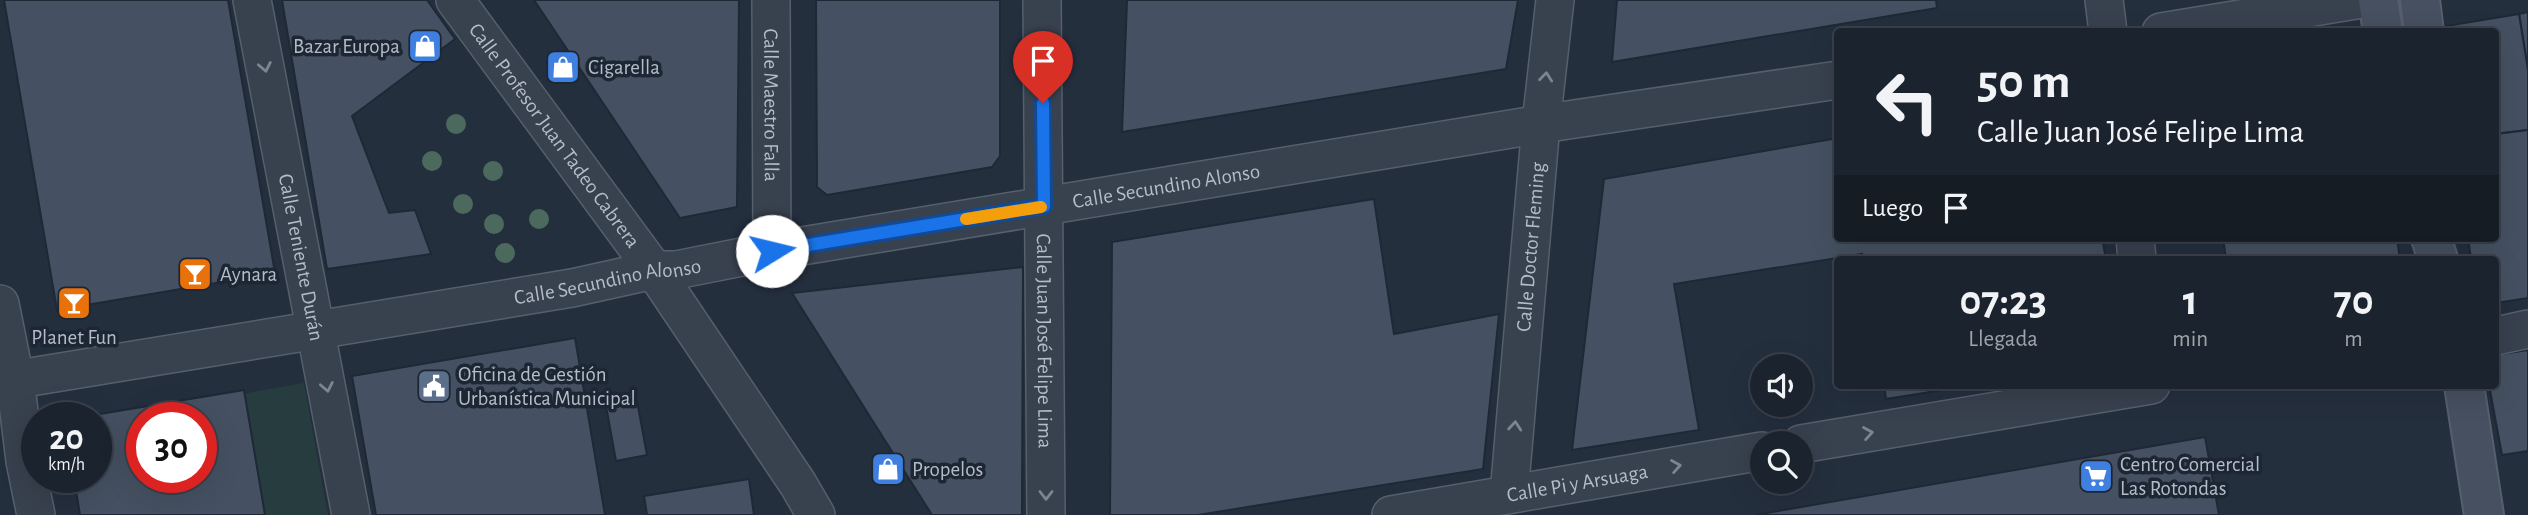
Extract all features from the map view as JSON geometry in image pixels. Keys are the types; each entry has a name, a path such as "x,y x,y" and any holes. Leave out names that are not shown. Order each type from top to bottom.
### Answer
{"main road":[{"path":"2378,0 2382,28"},
{"path":"2420,0 2424,28"},
{"path":"2464,389 2484,515"}],"street":[{"name":"Calle Teniente Durán","path":"252,0 351,515"},
{"name":"Calle Profesor Juan Tadeo Cabrera","path":"455,0 654,270 816,515"},
{"name":"Calle Maestro Falla","path":"771,0 772,251"},
{"name":"Calle Juan José Felipe Lima","path":"1042,0 1046,515"},
{"name":"Calle Doctor Fleming","path":"1509,494 1541,124 1555,0"},
{"path":"2104,0 2108,28"},
{"path":"2185,28 2356,0"},
{"name":"Calle Secundino Alonso","path":"8,380 316,331 572,288 654,270 676,270 772,251 1541,124 1834,81"},
{"path":"0,303 8,380 36,515"},
{"path":"2499,335 2528,329"},
{"path":"1813,442 2127,389"},
{"name":"Calle Pi y Arsuaga","path":"1391,515 1750,453"}],"green space":[{"path":"304,383 328,515 265,515 242,394"}],"building":[{"path":"4,0 228,0 275,273 57,310"},
{"path":"282,0 427,0 455,39 352,116 389,213 415,210 431,254 327,269"},
{"path":"534,0 739,0 737,207 680,218"},
{"path":"816,0 1000,0 1000,156 992,167 827,195 817,187"},
{"path":"1127,0 1518,0 1506,69 1122,132"},
{"path":"1617,0 1936,0 1937,8 1612,62"},
{"path":"2528,12 2528,70 2519,14"},
{"path":"2519,14 2528,70 2528,130 2499,134 2499,28 2434,28"},
{"path":"2528,130 2528,298 2499,303 2499,256 2471,256 2469,242 2499,242 2499,134"},
{"path":"1834,139 1834,242 2103,242 2105,256 1862,254 1834,256 1834,258 1674,284 1699,430 1572,450 1604,179"},
{"path":"1374,199 1394,334 1499,314 1483,469 1198,515 1110,515 1112,242"},
{"path":"2224,242 2398,242 2400,256 2226,256"},
{"path":"1023,267 1022,515 932,515 792,293"},
{"path":"575,338 605,515 376,515 352,376"},
{"path":"2528,350 2528,451 2502,455 2490,389 2499,389 2499,355"},
{"path":"1885,389 1949,389 1886,399"},
{"path":"244,390 265,515 80,515 76,493 112,493 112,412 126,410 126,493 217,493 217,402 172,402"},
{"path":"637,401 647,455 616,461 606,406"},
{"name":"Centro Comercial Las Rotondas","path":"2205,437 2219,515 1755,515"},
{"path":"749,479 754,515 647,515 644,496"}],"slow traffic":[{"path":"966,219 1041,207"}],"place":[{"name":"Bazar Europa","path":"425,46"},
{"name":"Cigarella","path":"563,67"},
{"name":"Aynara","path":"195,274"},
{"name":"Planet Fun","path":"74,303"},
{"name":"Oficina de Gestión Urbanística Municipal","path":"434,386"},
{"name":"Propelos","path":"888,469"},
{"name":"Centro Comercial Las Rotondas","path":"2096,476"}],"route":[{"path":"772,251 1044,206 1043,103"}]}
